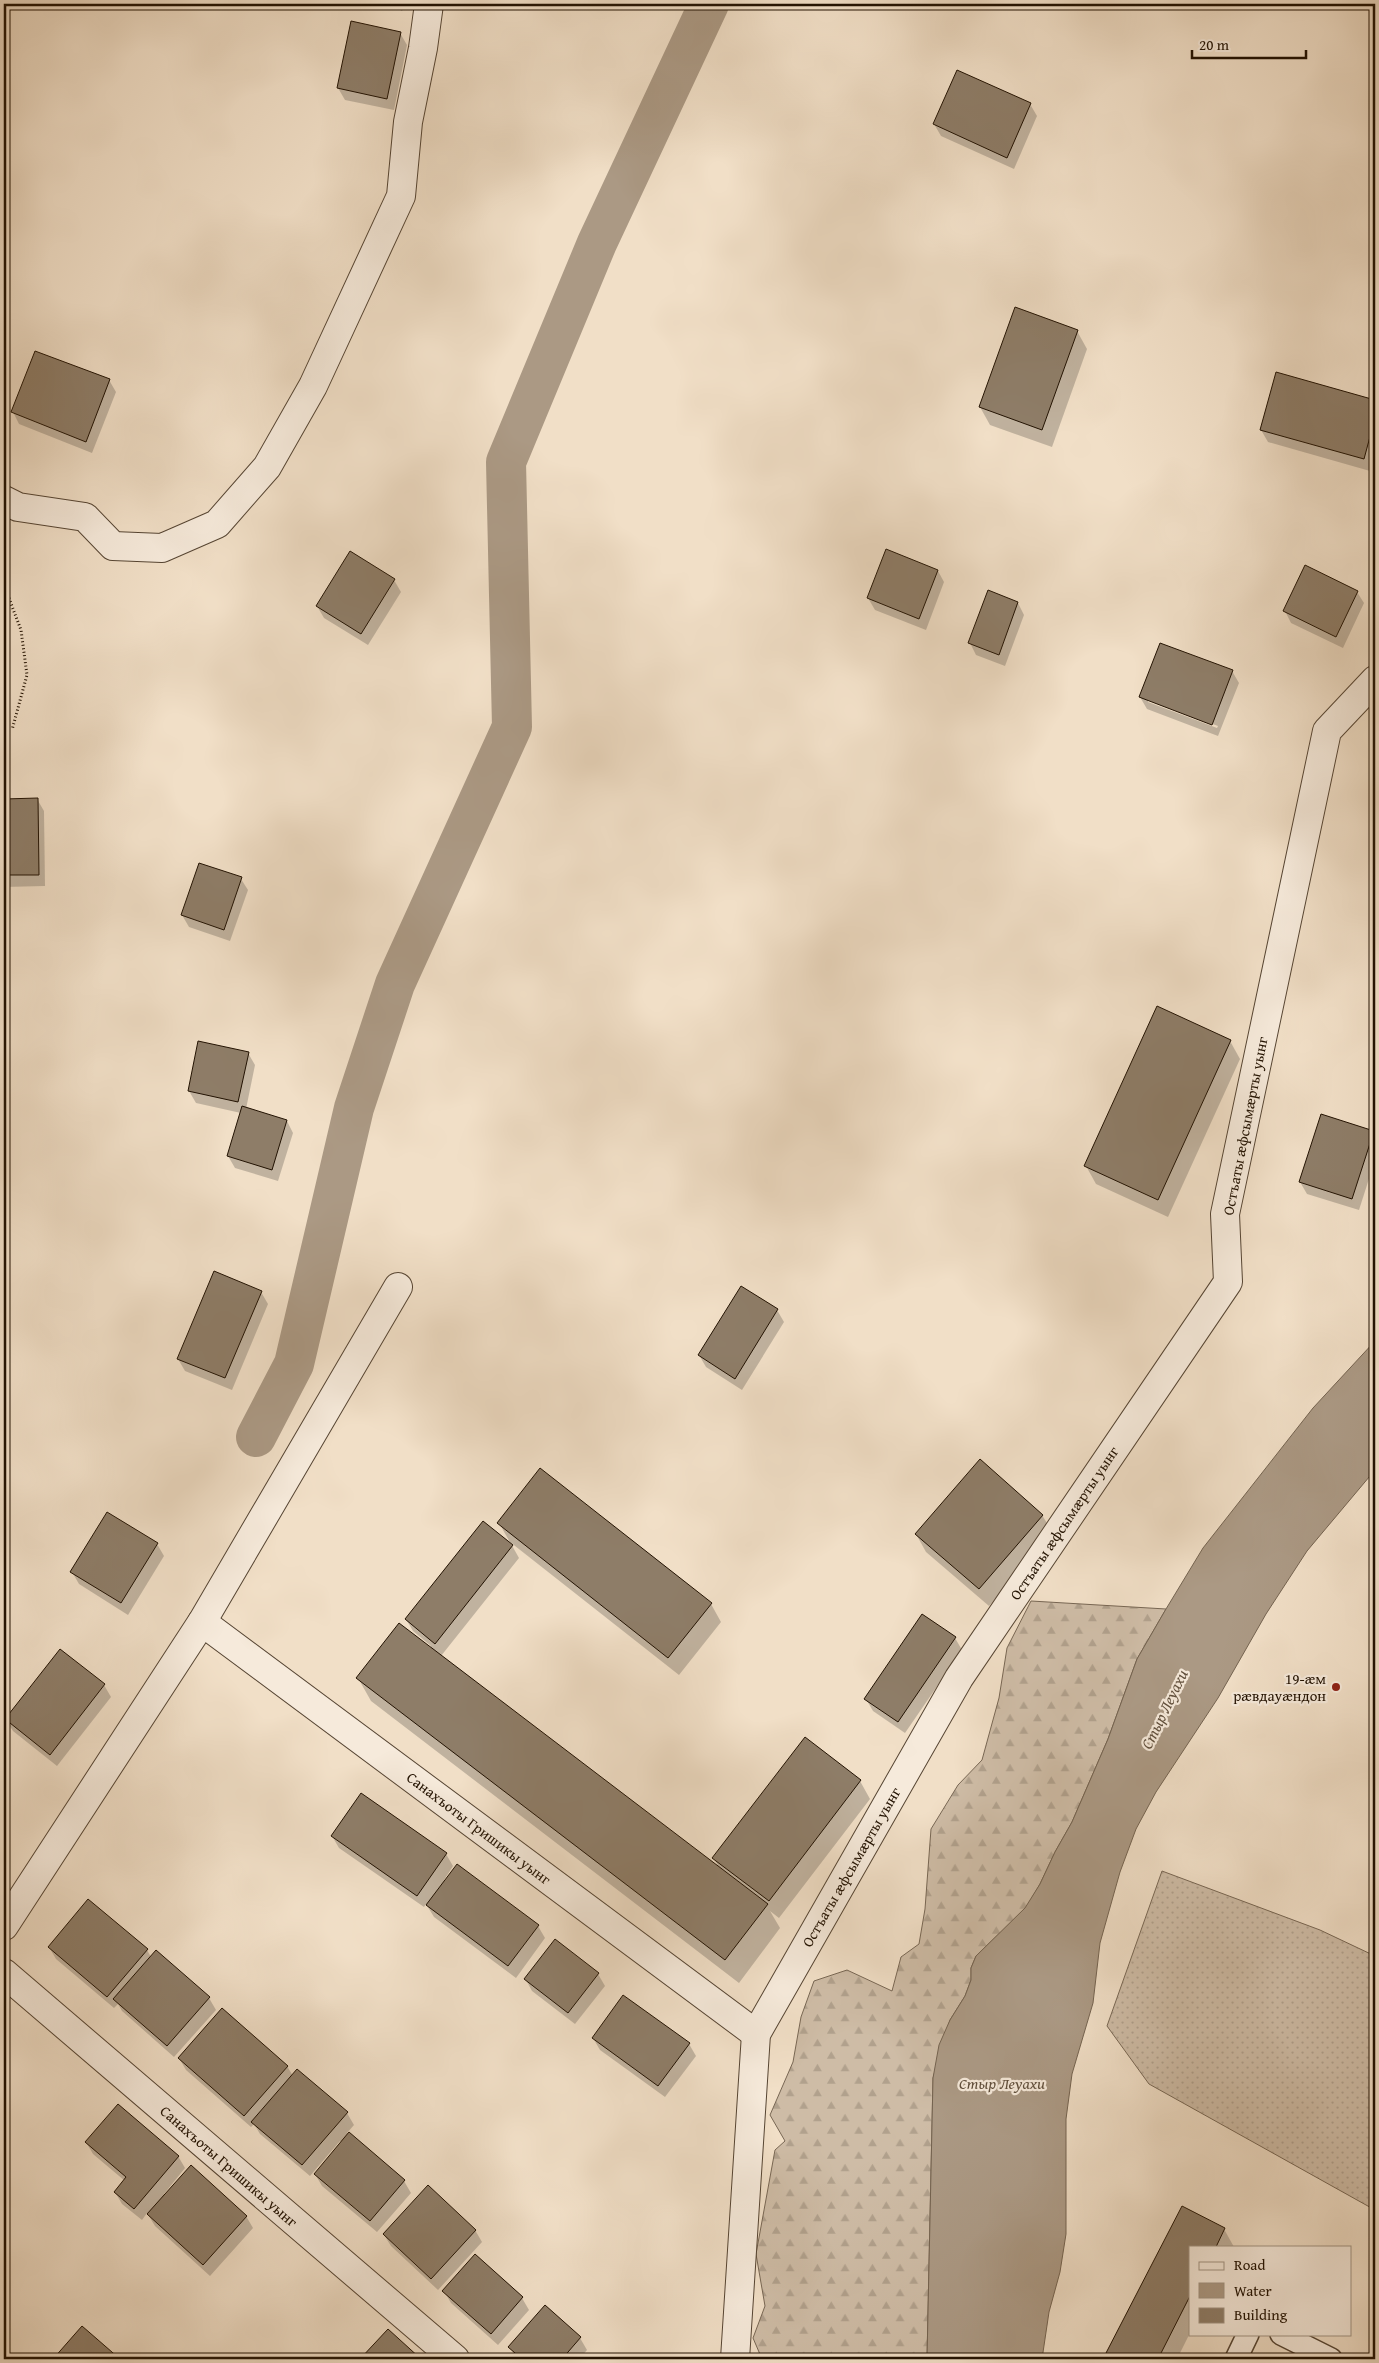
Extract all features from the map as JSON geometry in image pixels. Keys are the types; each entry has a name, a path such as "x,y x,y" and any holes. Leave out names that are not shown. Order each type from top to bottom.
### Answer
{"street":[{"path":"4,500 18,507 85,517 113,546 162,548 217,524 267,467 313,386 401,196 408,122 423,48 429,4"},
{"name":"Остъаты æфсымæрты уынг","path":"735,2359 756,2034 959,1678 1228,1282 1225,1214 1327,731 1375,680"},
{"path":"4,1926 202,1622 398,1287"},
{"name":"Санахъоты Гришикы уынг","path":"202,1622 756,2034"},
{"name":"Санахъоты Гришикы уынг","path":"4,1973 455,2359"}],"lane":[{"path":"1236,2359 1247,2336"},
{"path":"1285,2336 1331,2359"}],"path":[{"path":"4,585 21,630 27,676 12,730"}],"green space":[{"path":"1031,1601 1166,1609 1137,1659 1108,1739 1072,1822 1040,1884 1026,1908 976,1956 971,1968 971,1980 965,1996 950,2020 933,2078 927,2359 762,2359 753,2338 765,2306 756,2254 775,2150 785,2141 770,2115 793,2062 801,2017 814,1981 847,1970 892,1991 901,1957 919,1944 925,1909 931,1829 958,1785 982,1760 999,1698 1007,1648"},
{"path":"1162,1871 1320,1930 1375,1956 1375,2210 1149,2084 1107,2026"}],"water":[{"name":"Стыр Леуахи","path":"1375,1341 1375,1470 1307,1551 1266,1614 1218,1698 1156,1792 1136,1829 1120,1872 1100,1943 1093,2003 1072,2074 1066,2119 1066,2234 1060,2272 1049,2312 1042,2359 927,2359 933,2078 939,2045 950,2020 965,1996 971,1980 971,1968 976,1956 1025,1908 1040,1884 1072,1822 1108,1739 1137,1659 1203,1548 1313,1408"}],"building":[{"path":"351,21 401,32 387,99 337,88"},
{"path":"957,70 1031,103 1007,158 933,124"},
{"path":"1015,307 1078,330 1042,430 979,407"},
{"path":"35,351 110,379 86,442 11,412"},
{"path":"1276,372 1375,400 1375,418 1364,459 1260,430"},
{"path":"886,549 938,570 919,619 867,598"},
{"path":"350,551 395,579 361,634 316,606"},
{"path":"1305,565 1358,591 1336,637 1283,611"},
{"path":"988,590 1018,602 999,655 968,643"},
{"path":"1160,643 1233,670 1212,725 1139,697"},
{"path":"38,798 39,875 4,875 4,799"},
{"path":"199,863 242,877 224,930 181,915"},
{"path":"1157,1006 1231,1040 1158,1200 1084,1166"},
{"path":"198,1041 249,1052 238,1102 188,1091"},
{"path":"242,1106 287,1120 272,1170 227,1156"},
{"path":"1321,1114 1374,1131 1352,1199 1299,1182"},
{"path":"214,1271 262,1291 225,1378 177,1359"},
{"path":"741,1286 778,1309 735,1379 698,1355"},
{"path":"980,1459 1043,1515 979,1589 915,1534"},
{"path":"540,1468 712,1603 668,1658 497,1523"},
{"path":"107,1512 158,1543 121,1603 70,1572"},
{"path":"483,1521 513,1545 435,1644 405,1619"},
{"path":"922,1614 956,1637 898,1722 864,1699"},
{"path":"399,1623 768,1904 725,1960 356,1678"},
{"path":"60,1649 105,1684 50,1755 5,1719"},
{"path":"805,1737 861,1780 769,1901 712,1858"},
{"path":"361,1793 447,1853 417,1896 331,1836"},
{"path":"457,1864 539,1925 508,1966 426,1905"},
{"path":"88,1899 148,1949 107,1997 48,1947"},
{"path":"555,1939 599,1973 568,2013 524,1979"},
{"path":"156,1950 210,1997 167,2046 113,1999"},
{"path":"623,1995 690,2043 658,2086 592,2038"},
{"path":"222,2008 288,2066 244,2116 178,2058"},
{"path":"297,2069 348,2112 302,2165 251,2122"},
{"path":"118,2104 179,2156 134,2209 114,2192 126,2177 85,2142"},
{"path":"349,2132 405,2180 370,2221 314,2174"},
{"path":"191,2165 247,2216 203,2265 147,2214"},
{"path":"428,2185 476,2230 431,2279 383,2234"},
{"path":"1182,2206 1225,2228 1216,2246 1189,2246 1189,2298 1158,2359 1117,2359 1106,2353"},
{"path":"475,2254 523,2297 491,2334 442,2291"},
{"path":"545,2305 581,2337 562,2359 522,2359 508,2347"},
{"path":"82,2326 120,2359 53,2359"},
{"path":"388,2329 421,2359 360,2359"}],"waterway":[{"path":"256,1437 294,1364 354,1108 395,984 512,727 506,462 597,243 709,4"}],"place":[{"name":"19-æм рӕвдауӕндон","path":"1336,1687"}]}
